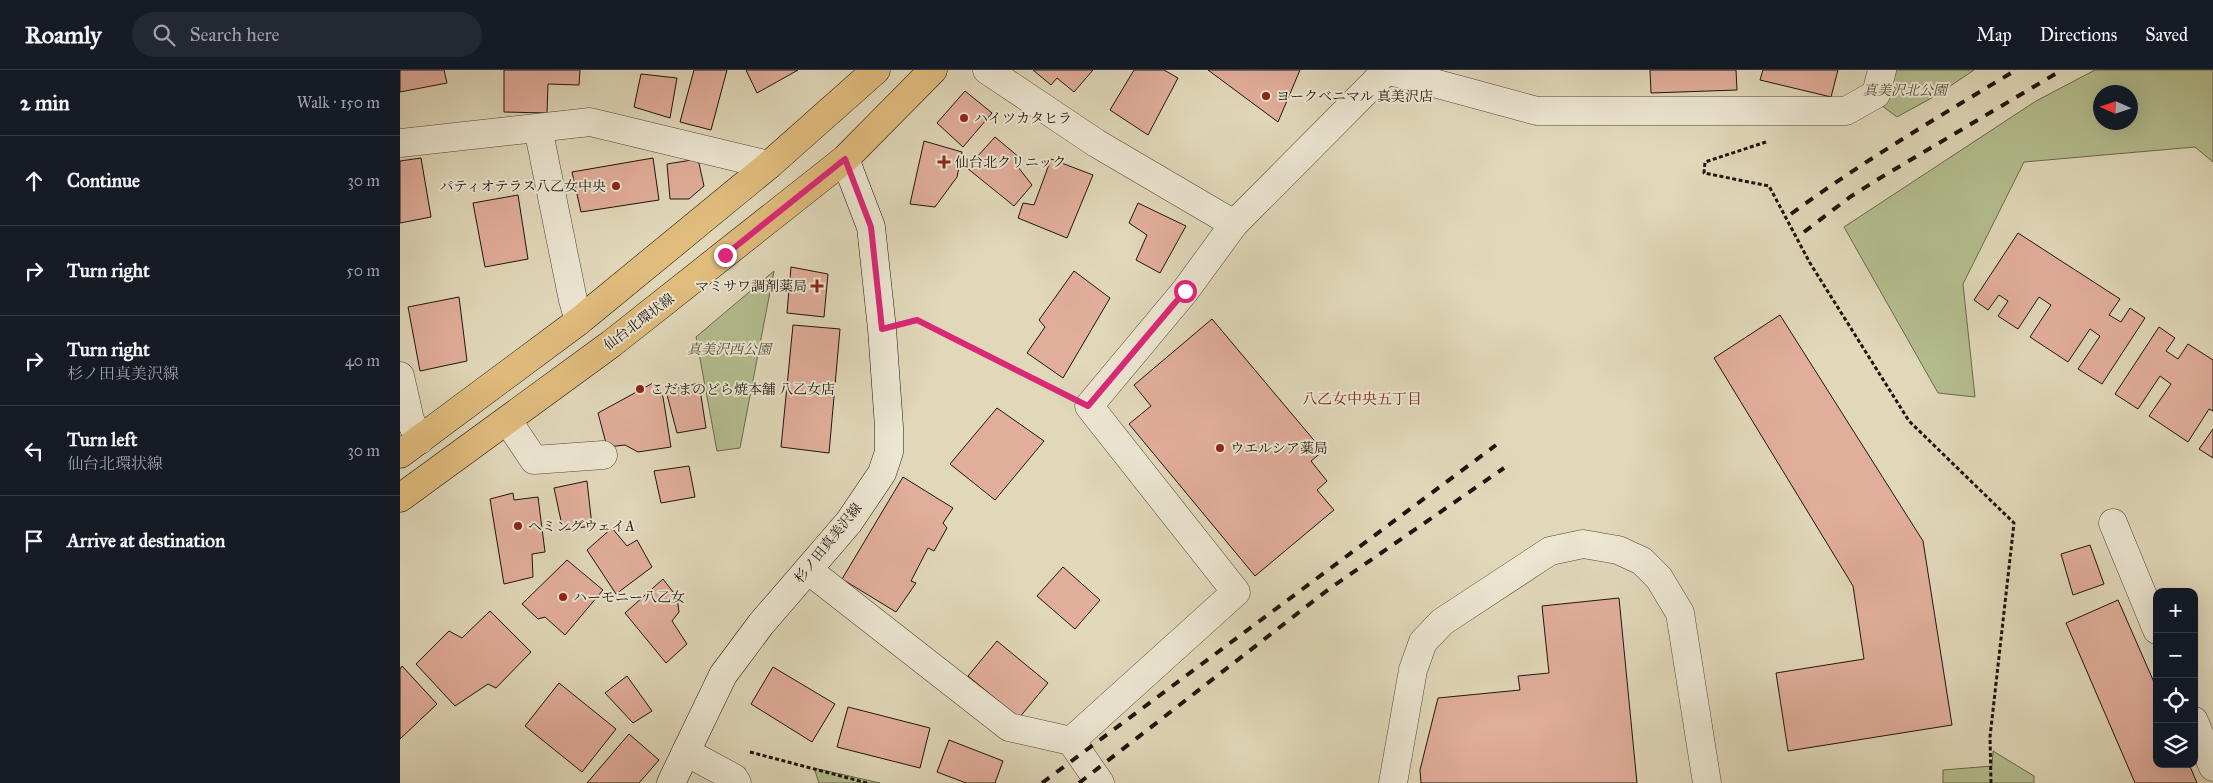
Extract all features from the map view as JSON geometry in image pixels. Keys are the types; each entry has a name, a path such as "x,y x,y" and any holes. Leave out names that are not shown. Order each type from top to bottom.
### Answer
{"main road":[{"path":"410,447 580,322 769,165 876,70"},
{"name":"仙台北環状線","path":"400,498 508,420 718,261 845,159 933,70"}],"street":[{"path":"987,70 1096,143 1234,224"},
{"path":"1071,741 1236,592 1088,406 1185,291 1234,224 1386,70 1537,111 1846,111 1876,94 1882,70"},
{"path":"400,142 590,122 769,165"},
{"path":"538,128 573,300 580,322"},
{"name":"杉ノ田真美沢線","path":"671,783 723,675 761,624 848,522 882,473 889,452 882,329 871,227 845,159"},
{"path":"400,376 410,420 410,447"},
{"path":"508,420 534,460 603,455"},
{"path":"2113,523 2153,620"},
{"path":"1393,783 1413,670 1423,642 1442,622 1550,551 1583,544 1618,550 1642,562 1659,578 1680,613 1707,783"},
{"path":"808,570 1009,727 1071,741 1100,783"},
{"path":"2195,723 2213,767"},
{"path":"686,752 702,783"},
{"path":"686,752 734,778 737,783"}],"path":[{"path":"1768,141 1705,162 1704,173 1769,186 1810,263 1909,422 2014,523 1990,736 1991,783"},
{"path":"882,329 917,320 1088,406"},
{"path":"742,749 866,783"}],"green space":[{"name":"真美沢北公園","path":"1891,70 1974,70 1937,95 1897,117 1881,105"},
{"path":"2095,70 2213,70 2213,162 2195,147 2024,162 1963,284 1975,397 1938,393 1844,227 2036,101"},
{"name":"真美沢西公園","path":"774,271 740,448 717,451 696,337"},
{"path":"1993,751 2034,776 2034,783 1943,783 1943,770 1992,766"},
{"path":"814,768 880,783 819,783"}],"building":[{"path":"400,70 444,70 447,83 400,92"},
{"path":"504,70 580,70 579,85 548,84 547,113 504,112"},
{"path":"694,70 727,70 711,130 680,122"},
{"path":"746,70 798,70 757,93"},
{"path":"1033,70 1093,70 1074,92 1057,78 1051,85"},
{"path":"1134,70 1164,70 1178,78 1148,135 1110,110"},
{"name":"ヨークベニマル 真美沢店","path":"1208,70 1300,70 1278,122"},
{"path":"1650,70 1736,70 1737,90 1651,93"},
{"path":"1763,70 1838,70 1831,97 1760,80"},
{"path":"641,74 677,78 670,118 634,107"},
{"name":"ハイツカタヒラ","path":"965,91 992,113 963,147 937,123"},
{"path":"995,137 1020,158 1018,167 1032,185 1014,206 967,168"},
{"path":"924,141 962,152 957,177 935,207 910,204"},
{"path":"421,158 431,217 400,223 400,161"},
{"name":"パティオテラス八乙女中央","path":"653,158 659,200 581,212 572,172"},
{"path":"698,159 704,186 689,199 670,199 667,164"},
{"path":"1051,159 1093,175 1067,238 1018,218 1023,203 1034,205"},
{"path":"518,195 528,259 485,267 473,203"},
{"path":"1138,203 1186,226 1160,273 1136,260 1147,235 1129,223"},
{"path":"2018,233 2120,299 2109,315 2121,322 2130,308 2145,318 2102,384 2078,369 2100,336 2090,329 2068,362 2030,337 2051,305 2039,297 2018,329 1998,316 2008,301 1999,295 1988,310 1974,300"},
{"path":"791,267 828,274 824,317 787,313"},
{"path":"1074,271 1110,298 1063,378 1027,353 1045,327 1039,320"},
{"path":"459,297 467,361 420,371 408,307"},
{"path":"1780,315 1923,541 1952,725 1788,751 1776,673 1864,659 1853,586 1714,358"},
{"path":"1212,319 1323,451 1311,461 1327,481 1317,490 1334,510 1255,576 1129,424 1151,406 1134,385"},
{"path":"793,325 840,329 829,453 781,447"},
{"path":"2159,327 2175,338 2166,351 2178,359 2188,344 2213,360 2213,411 2209,409 2188,442 2149,416 2171,384 2160,376 2138,409 2115,394"},
{"path":"653,383 663,397 671,447 638,452 625,445 607,447 598,413"},
{"path":"699,383 706,428 677,433 666,391"},
{"path":"997,408 1044,441 995,500 950,464"},
{"path":"2213,429 2213,458 2199,449"},
{"path":"689,466 695,497 661,503 654,471"},
{"path":"903,477 953,508 943,523 947,528 934,551 928,548 911,581 916,583 896,612 842,579"},
{"path":"587,481 592,526 563,530 554,488"},
{"name":"ヘミングウェイA","path":"513,493 514,500 538,497 545,552 532,554 533,577 504,584 490,499"},
{"path":"612,528 627,546 637,540 652,567 616,594 587,550"},
{"path":"2090,545 2104,584 2073,595 2061,554"},
{"name":"ハーモニー八乙女","path":"567,560 603,590 565,635 545,617 538,619 522,604"},
{"path":"1063,567 1100,600 1075,629 1037,596"},
{"path":"663,579 677,597 679,612 672,621 687,644 666,663 625,613"},
{"path":"1619,598 1637,783 1421,783 1420,770 1438,698 1520,690 1518,676 1549,673 1542,606"},
{"path":"2118,600 2153,680 2153,768 2191,768 2197,783 2135,783 2066,623"},
{"path":"490,611 531,652 496,688 488,684 455,706 416,664 449,631 462,638"},
{"path":"997,641 1048,683 1019,718 968,676"},
{"path":"402,666 437,704 400,739 400,669"},
{"path":"773,667 835,704 812,742 751,704"},
{"path":"627,676 652,711 633,723 605,693"},
{"path":"559,683 616,729 582,772 525,726"},
{"path":"848,707 930,728 920,768 837,747"},
{"path":"629,734 659,760 639,783 587,783"},
{"path":"949,740 1003,761 995,783 966,783 937,772"}],"railway":[{"path":"1791,214 1874,157 2016,70"},
{"path":"1804,232 1850,197 1880,178 2062,70"},
{"path":"1042,783 1496,445"},
{"path":"1079,783 1329,589 1504,468"}],"place":[{"name":"ヨークベニマル 真美沢店","path":"1266,96"},
{"name":"ハイツカタヒラ","path":"964,118"},
{"name":"仙台北クリニック","path":"944,162"},
{"name":"パティオテラス八乙女中央","path":"616,186"},
{"name":"マミサワ調剤薬局","path":"817,286"},
{"name":"こだまのどら焼本舗 八乙女店","path":"640,389"},
{"name":"ウエルシア薬局","path":"1220,448"},
{"name":"ヘミングウェイA","path":"518,526"},
{"name":"ハーモニー八乙女","path":"563,597"}],"district":[{"name":"八乙女中央五丁目","path":"1362,399"}],"route":[{"path":"725,255 845,159 871,227 882,329 917,320 1088,406 1185,291"}]}
